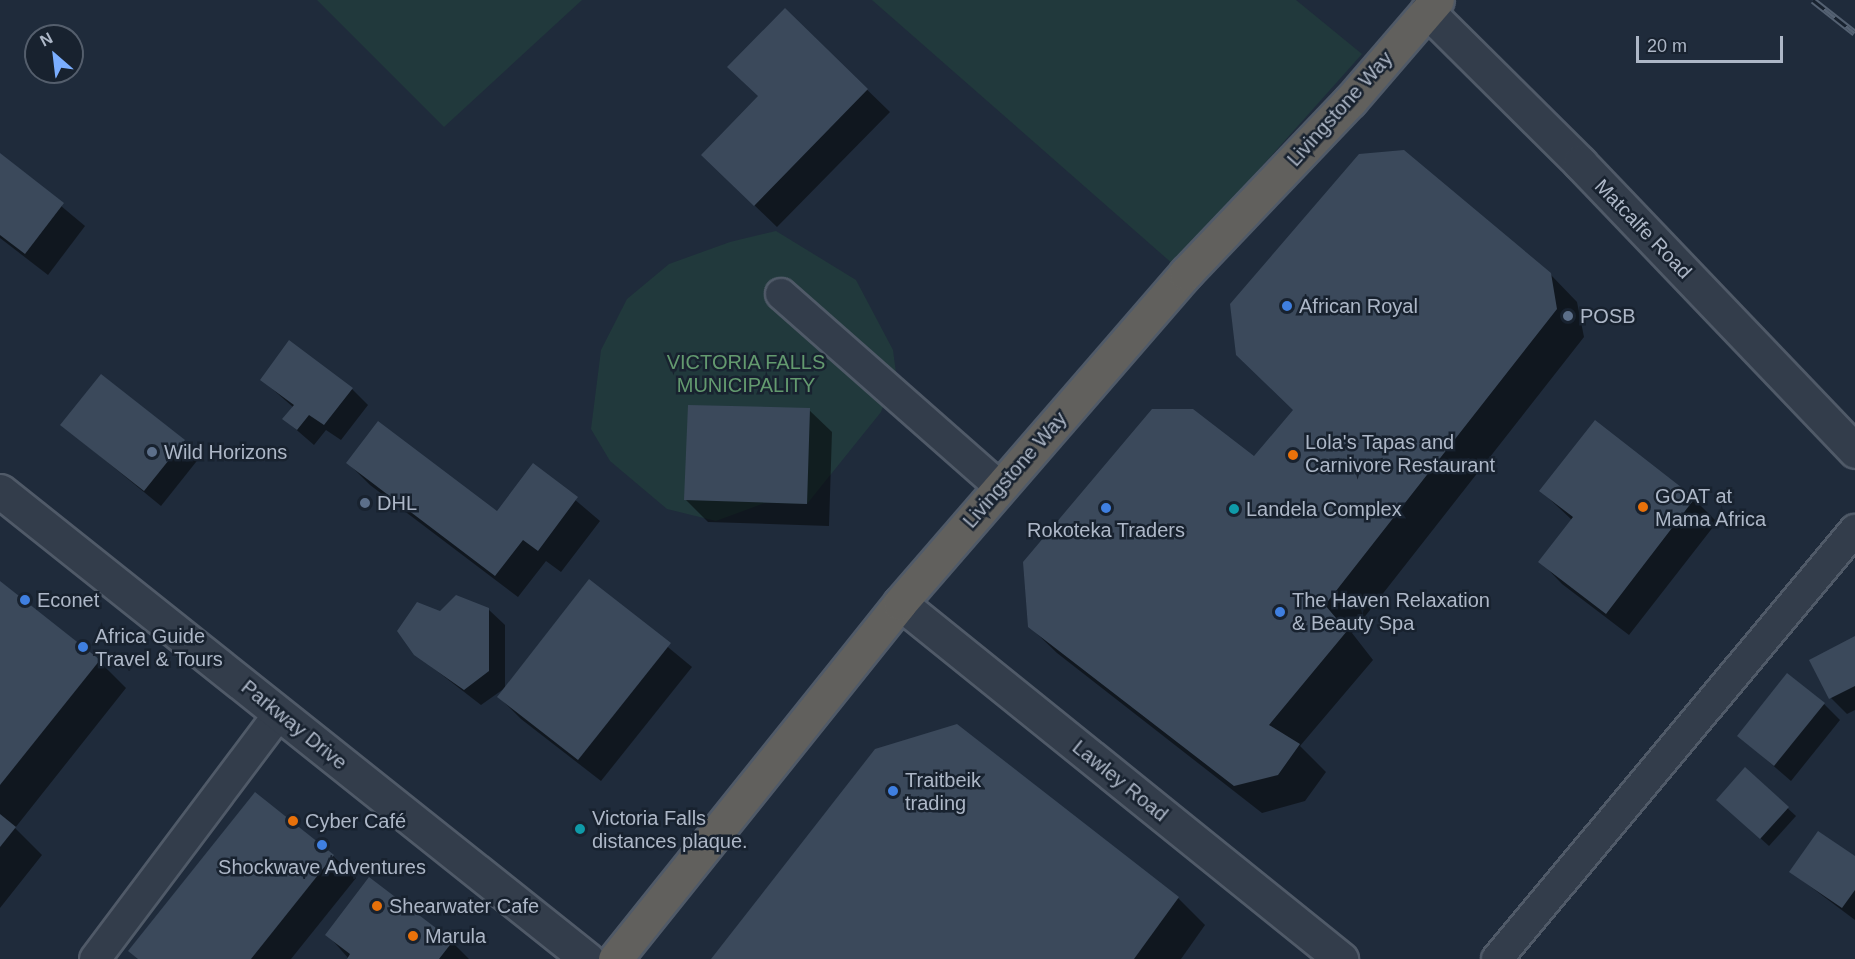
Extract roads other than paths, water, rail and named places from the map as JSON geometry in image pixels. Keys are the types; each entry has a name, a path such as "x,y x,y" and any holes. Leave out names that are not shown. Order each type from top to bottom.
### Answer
{"highway":[{"name":"Livingstone Way","path":"615,959 900,603 1186,273 1350,101 1432,5"}],"street":[{"name":"Matcalfe Road","path":"1432,5 1855,452"},
{"name":"Parkway Drive","path":"0,491 587,959"},
{"name":"Lawley Road","path":"900,603 1341,959"}],"lane":[{"path":"781,294 1000,487"},
{"path":"1497,959 1855,530"},
{"path":"95,959 279,714"}],"railway":[{"path":"1813,0 1855,33"}],"place":[{"name":"African Royal","path":"1287,306"},
{"name":"POSB","path":"1568,316"},
{"name":"Wild Horizons","path":"152,452"},
{"name":"Lola's Tapas and Carnivore Restaurant","path":"1293,455"},
{"name":"DHL","path":"365,503"},
{"name":"GOAT at Mama Africa","path":"1643,507"},
{"name":"Rokoteka Traders","path":"1106,508"},
{"name":"Landela Complex","path":"1234,509"},
{"name":"Econet","path":"25,600"},
{"name":"The Haven Relaxation & Beauty Spa","path":"1280,612"},
{"name":"Africa Guide Travel & Tours","path":"83,647"},
{"name":"Traitbeik trading","path":"893,791"},
{"name":"Cyber Café","path":"293,821"},
{"name":"Victoria Falls distances plaque.","path":"580,829"},
{"name":"Shockwave Adventures","path":"322,845"},
{"name":"Shearwater Cafe","path":"377,906"},
{"name":"Marula","path":"413,936"}],"park label":[{"name":"VICTORIA FALLS MUNICIPALITY","path":"746,374"}]}
